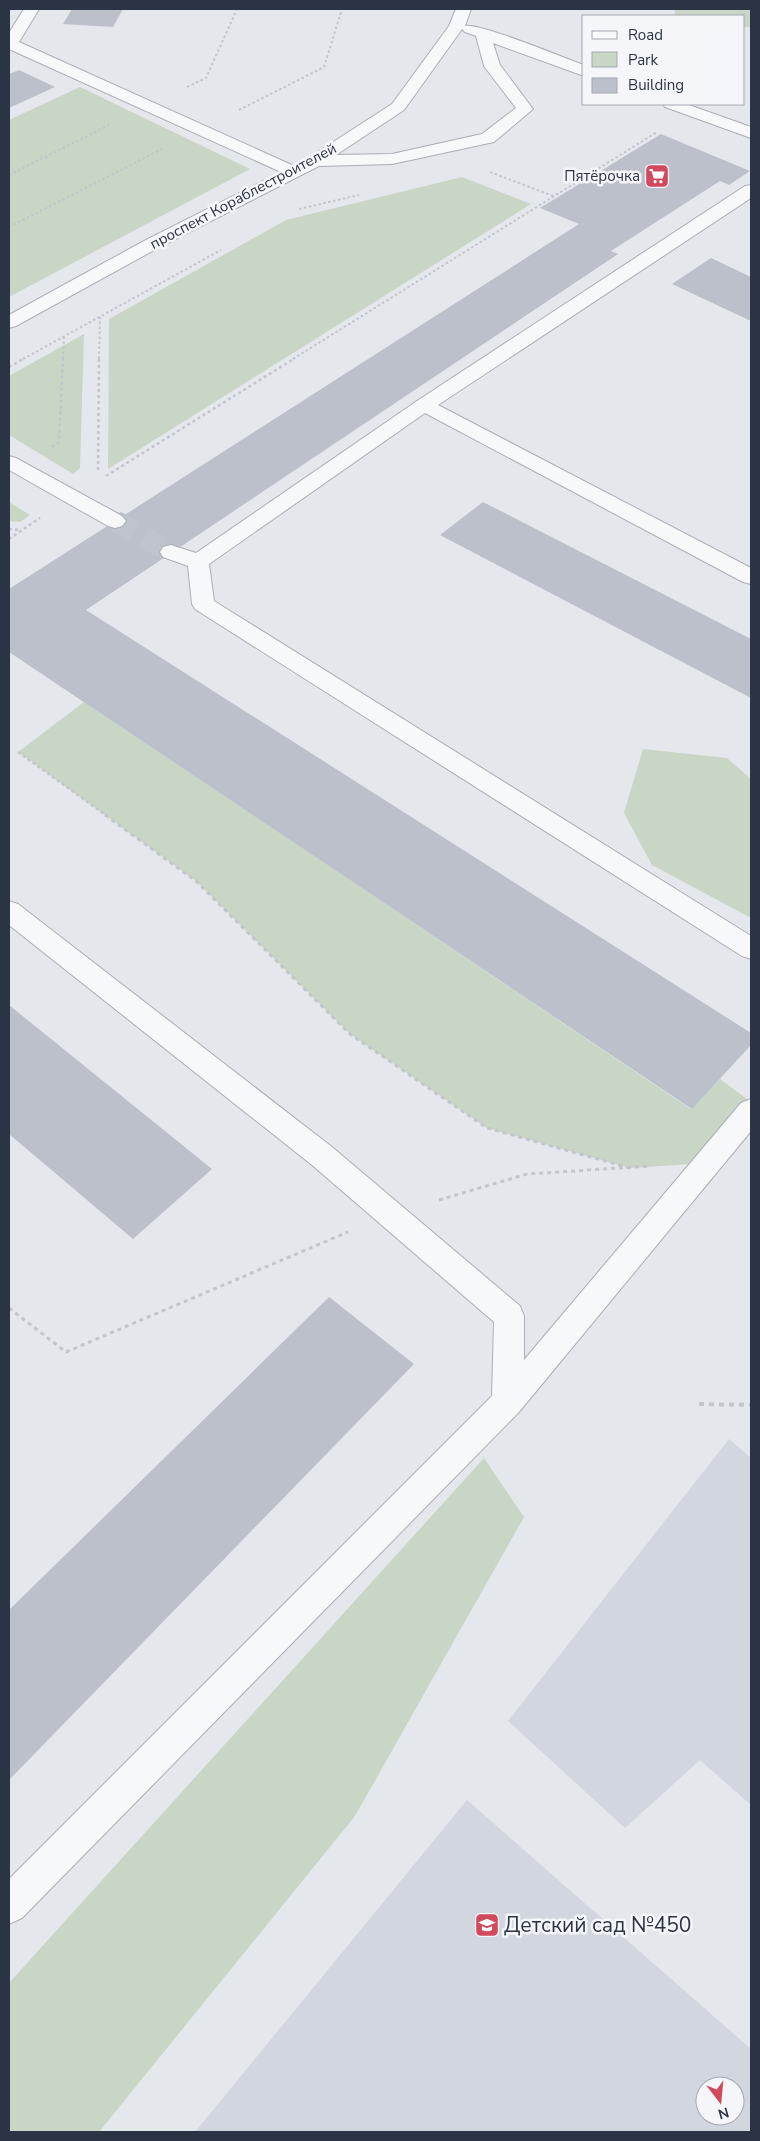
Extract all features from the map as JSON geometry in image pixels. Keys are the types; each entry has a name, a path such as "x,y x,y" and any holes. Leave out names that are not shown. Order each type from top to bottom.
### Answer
{"street":[{"path":"31,9 10,43 294,172"},
{"name":"проспект Кораблестроителей","path":"9,322 150,245 316,161 398,107 457,26 463,9"},
{"path":"457,26 482,32 582,69"},
{"path":"316,161 392,158 488,138 525,109 492,66 482,32"},
{"path":"674,105 751,133"},
{"path":"198,562 424,405 751,190"},
{"path":"424,405 751,577"},
{"path":"13,465 115,521"},
{"path":"171,552 198,562"},
{"path":"198,562 203,604 751,949"},
{"path":"9,911 322,1156 509,1316 508,1402"},
{"path":"9,1905 508,1402 751,1111"}],"path":[{"path":"72,497 664,128"},
{"path":"485,170 554,196"},
{"path":"292,211 360,194"},
{"path":"9,367 222,249"},
{"path":"98,481 100,316"},
{"path":"13,465 59,442 64,336"},
{"path":"9,529 22,530"},
{"path":"18,752 196,881 350,1034 479,1123 487,1128 630,1168"},
{"path":"9,1308 66,1352 390,1214 527,1174 708,1163"},
{"path":"699,1404 751,1405"}],"shaded area":[{"path":"729,1439 751,1458 751,1805 700,1760 625,1828 508,1721"},
{"name":"Детский сад №450","path":"467,1800 751,2049 751,2132 195,2132"}],"green space":[{"path":"675,9 751,9 751,27 745,27 745,15 674,15"},
{"path":"80,87 250,169 9,297 9,120"},
{"path":"462,177 531,204 108,469 109,319 286,220"},
{"path":"84,334 80,468 73,474 9,435 9,376"},
{"path":"9,502 30,515 20,522 9,521"},
{"path":"84,702 691,1109 720,1079 751,1102 751,1111 708,1163 630,1168 487,1128 350,1034 196,881 18,752"},
{"path":"643,749 727,758 751,779 751,918 652,865 624,813"},
{"path":"484,1458 524,1517 355,1816 99,2132 9,2132 9,1983"}],"building":[{"path":"72,9 123,9 113,27 63,24"},
{"path":"19,70 55,87 9,108 9,74"},
{"path":"661,134 750,171 729,185 720,181 611,251 618,254 86,610 751,1033 751,1045 692,1109 9,652 9,589 579,224 540,208"},
{"path":"711,258 751,277 751,321 672,284"},
{"path":"483,502 751,639 751,698 440,535"},
{"path":"9,1005 212,1169 133,1239 9,1134"},
{"path":"329,1297 414,1364 9,1780 9,1610"}],"tunnel":[{"path":"115,521 171,552"}],"place":[{"name":"Пятёрочка","path":"657,176"},
{"name":"Детский сад №450","path":"487,1925"}]}
